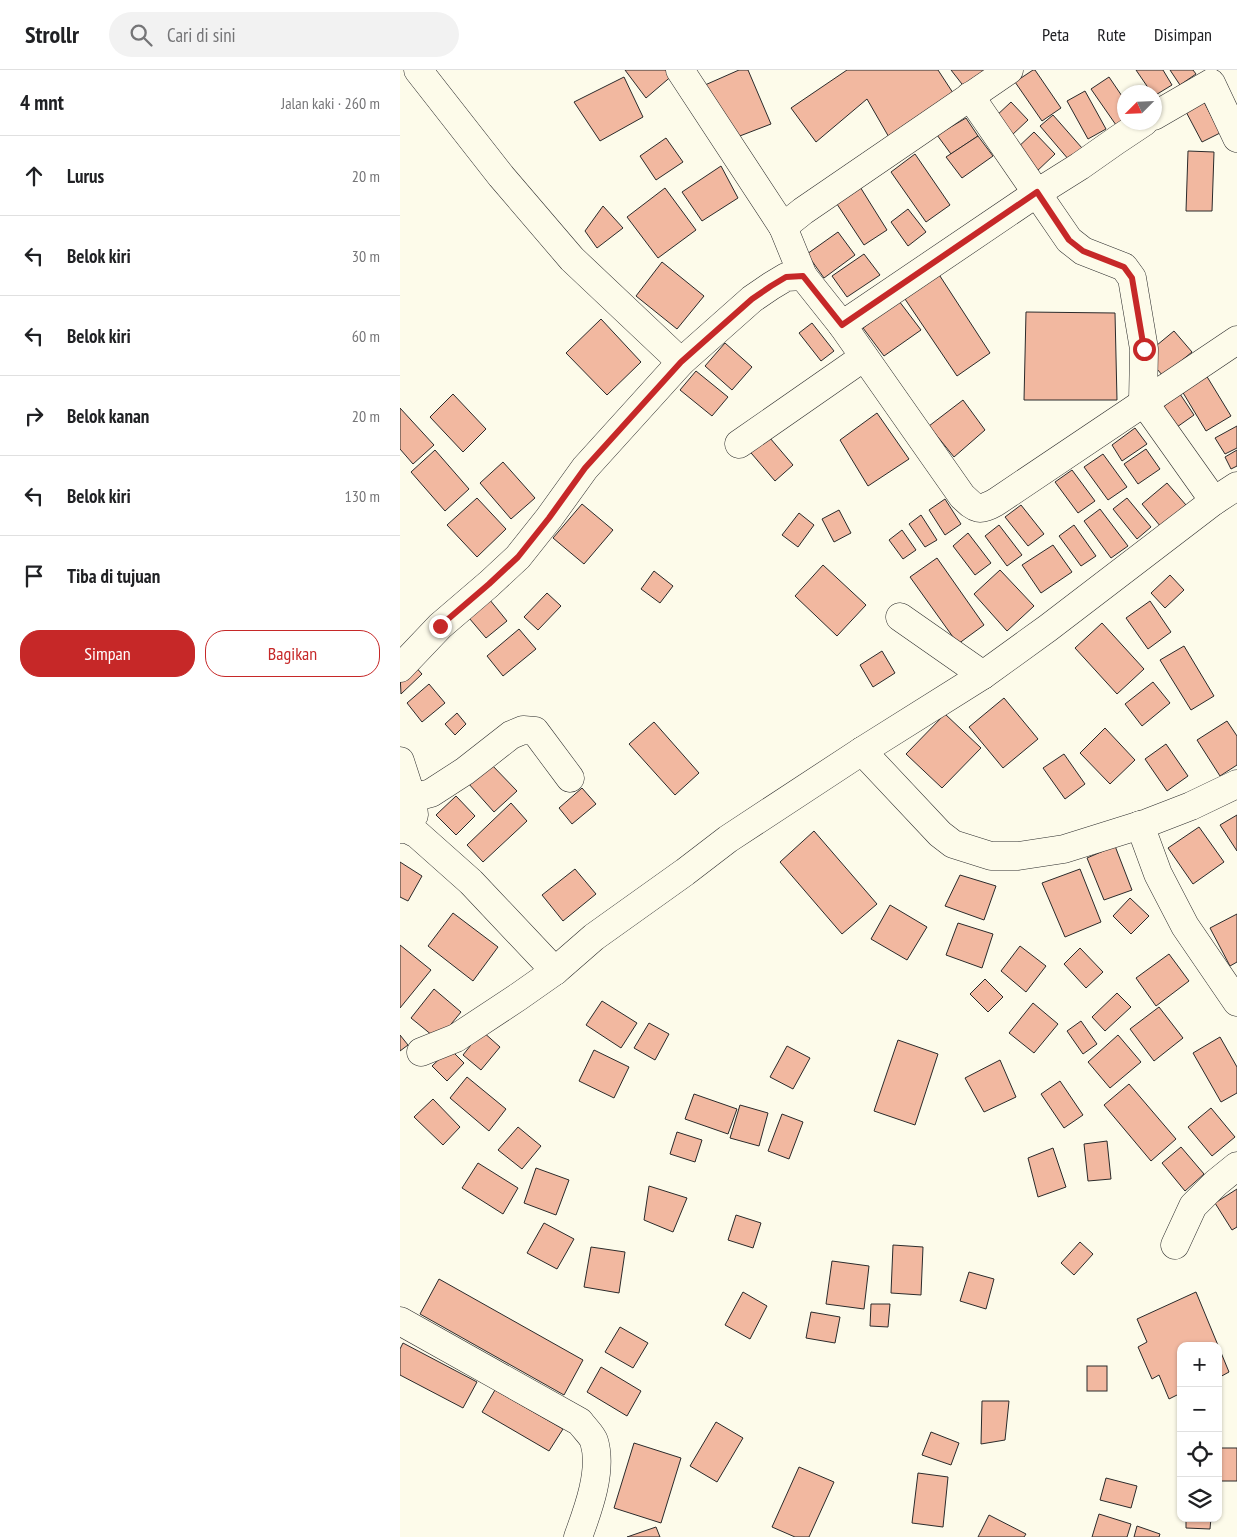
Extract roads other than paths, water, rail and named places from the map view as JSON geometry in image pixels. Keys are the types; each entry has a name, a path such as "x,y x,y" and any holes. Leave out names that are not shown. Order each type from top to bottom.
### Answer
{"street":[{"path":"418,70 501,176 572,259 681,362"},
{"path":"783,227 803,211 1009,70"},
{"path":"685,71 783,227 803,276 842,325 962,496 975,508 985,509 996,502 1143,401 1237,340"},
{"path":"1162,110 1207,77 1237,138"},
{"path":"970,96 1069,240 1083,251 1124,267 1132,278 1144,349 1143,401 1214,501"},
{"path":"842,325 1037,192 1080,166 1132,130"},
{"path":"400,668 440,626 518,557 585,468 681,362 752,299 786,277 803,276"},
{"path":"739,444 864,357"},
{"path":"421,1052 456,1038 518,997 555,971 594,937 728,839 862,751 983,675 1055,623 1214,501 1237,486"},
{"path":"900,617 983,675"},
{"path":"412,798 430,794 465,771 510,735 523,730 535,732 570,778"},
{"path":"862,751 940,834 953,844 991,856 1018,856 1064,849 1140,825 1191,806 1237,784"},
{"path":"400,761 412,798 409,832 471,882 555,971"},
{"path":"1140,825 1158,874 1185,926 1237,1002"},
{"path":"1176,1244 1193,1206 1216,1183 1237,1166"},
{"path":"400,1321 580,1422 594,1440 597,1460 593,1495 578,1537"}]}
